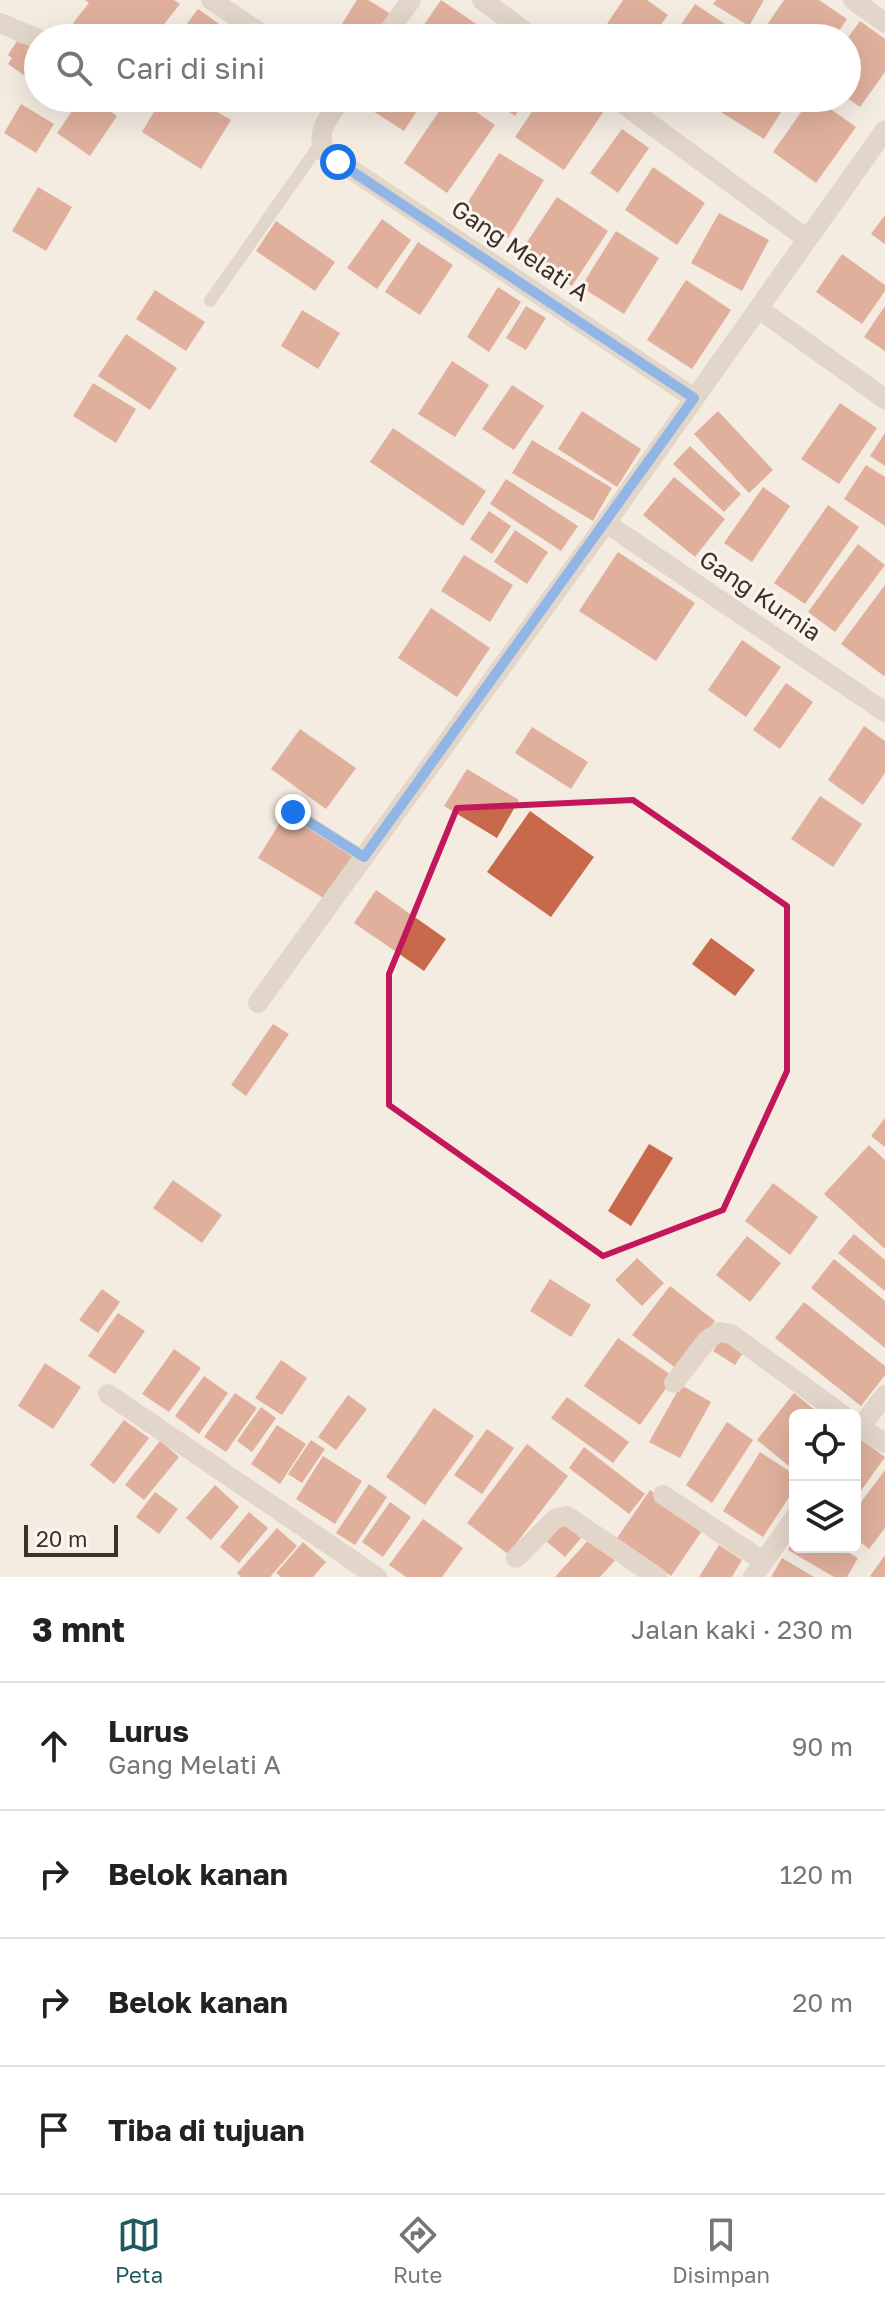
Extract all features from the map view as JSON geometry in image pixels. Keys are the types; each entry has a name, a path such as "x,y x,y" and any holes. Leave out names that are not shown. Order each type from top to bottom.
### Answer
{"street":[{"path":"211,0 247,24"},
{"path":"394,24 411,0"},
{"path":"482,0 515,24"},
{"path":"853,0 885,23"},
{"path":"0,23 24,33"},
{"path":"320,144 325,125 333,112"},
{"path":"634,112 807,239"},
{"path":"258,1003 884,133"},
{"name":"Gang Melati A","path":"320,144 338,162 694,398"},
{"path":"759,309 885,399"},
{"name":"Gang Kurnia","path":"606,523 885,712"},
{"path":"674,1383 707,1340 719,1332 731,1334 832,1409"},
{"path":"108,1394 377,1577"},
{"path":"861,1418 885,1395"},
{"path":"861,1430 885,1443"},
{"path":"663,1495 758,1569 789,1525"},
{"path":"516,1558 556,1518 567,1516 657,1577"}],"lane":[{"path":"210,301 320,144"},
{"path":"293,812 364,857"}],"highlighted area":[{"path":"633,800 787,906 787,1071 723,1210 603,1256 389,1105 389,974 457,808"}],"building":[{"path":"85,0 174,0 180,4 164,24 74,24 89,3"},
{"path":"357,0 368,0 391,14 385,24 342,24"},
{"path":"441,0 476,24 425,24"},
{"path":"623,0 647,0 668,15 661,24 607,24"},
{"path":"716,0 764,0 750,24 713,4"},
{"path":"784,0 819,0 847,19 844,24 768,24"},
{"path":"695,4 725,24 681,24"},
{"path":"198,9 219,24 187,24"},
{"path":"860,21 885,39 885,72 861,106 861,24 858,24"},
{"path":"17,41 22,44 24,41 24,75 8,64 12,58 8,55"},
{"path":"21,104 24,112 34,112 54,124 36,153 4,133"},
{"path":"71,112 111,112 117,116 90,156 57,133"},
{"path":"154,112 218,112 231,120 201,169 142,132"},
{"path":"374,112 416,112 404,131"},
{"path":"439,112 476,112 495,125 447,193 404,163"},
{"path":"532,112 603,112 564,170 515,137"},
{"path":"721,112 781,112 764,139"},
{"path":"801,112 835,112 856,127 816,183 773,152"},
{"path":"622,129 649,148 618,193 590,173"},
{"path":"499,153 544,180 508,238 463,210"},
{"path":"653,167 705,203 677,245 625,210"},
{"path":"38,187 72,207 46,251 12,231"},
{"path":"557,197 608,231 572,286 521,251"},
{"path":"719,213 769,240 742,291 691,263"},
{"path":"885,215 885,244 871,234"},
{"path":"382,219 411,240 377,289 347,268"},
{"path":"276,221 335,262 315,291 256,251"},
{"path":"616,231 659,258 624,314 581,287"},
{"path":"418,242 453,265 420,315 385,292"},
{"path":"842,254 885,285 885,291 862,324 816,292"},
{"path":"686,280 731,310 692,369 647,340"},
{"path":"498,287 521,302 489,352 467,337"},
{"path":"155,290 205,322 186,351 136,319"},
{"path":"526,306 546,318 526,350 506,338"},
{"path":"885,306 885,351 864,337"},
{"path":"302,310 340,333 318,369 281,346"},
{"path":"126,334 177,368 150,410 98,376"},
{"path":"452,361 489,385 455,437 418,414"},
{"path":"93,383 136,409 116,443 73,416"},
{"path":"512,385 544,406 514,450 482,429"},
{"path":"840,403 877,428 839,484 801,459"},
{"path":"582,411 641,449 617,487 558,449"},
{"path":"718,411 773,470 749,493 694,434"},
{"path":"393,428 486,491 463,526 370,462"},
{"path":"885,433 885,466 870,456"},
{"path":"532,440 612,488 593,521 512,473"},
{"path":"690,446 741,494 724,512 673,464"},
{"path":"866,465 885,477 885,526 844,499"},
{"path":"674,477 725,519 695,557 643,515"},
{"path":"506,479 578,526 561,551 490,504"},
{"path":"763,487 790,506 752,562 724,543"},
{"path":"828,505 859,527 805,604 774,583"},
{"path":"489,511 511,526 492,554 470,539"},
{"path":"515,530 548,552 527,584 494,562"},
{"path":"858,544 885,565 835,632 808,612"},
{"path":"618,552 695,603 656,661 579,611"},
{"path":"464,555 513,585 490,622 441,591"},
{"path":"885,585 885,675 884,676 841,644"},
{"path":"431,608 490,648 457,697 398,658"},
{"path":"742,640 781,667 746,717 708,690"},
{"path":"786,683 813,702 780,749 753,730"},
{"path":"864,726 885,741 885,773 863,805 828,780"},
{"path":"532,727 588,762 571,789 515,753"},
{"path":"300,729 356,768 326,809 271,769"},
{"path":"467,769 519,800 497,838 444,806"},
{"path":"820,796 862,824 833,867 791,839"},
{"path":"530,811 594,857 551,917 487,872"},
{"path":"285,814 353,855 325,899 258,858"},
{"path":"376,890 446,939 424,971 354,923"},
{"path":"711,938 755,970 735,996 692,964"},
{"path":"273,1024 289,1034 246,1096 231,1085"},
{"path":"885,1118 885,1147 871,1136"},
{"path":"649,1144 673,1158 631,1226 608,1211"},
{"path":"869,1145 885,1160 885,1249 824,1194"},
{"path":"173,1180 222,1215 202,1243 153,1208"},
{"path":"773,1183 818,1217 790,1255 745,1221"},
{"path":"854,1234 885,1260 885,1291 838,1253"},
{"path":"747,1236 781,1263 750,1302 716,1275"},
{"path":"637,1258 664,1283 642,1306 615,1280"},
{"path":"834,1259 885,1301 885,1348 811,1288"},
{"path":"550,1279 591,1305 571,1337 530,1311"},
{"path":"670,1286 715,1321 677,1369 632,1335"},
{"path":"102,1289 120,1302 98,1333 79,1320"},
{"path":"804,1302 885,1366 885,1375 861,1406 775,1338"},
{"path":"118,1313 145,1331 115,1374 88,1356"},
{"path":"724,1334 746,1348 735,1365 713,1351"},
{"path":"618,1338 674,1377 640,1425 584,1386"},
{"path":"174,1349 201,1368 169,1412 142,1394"},
{"path":"281,1360 307,1378 282,1415 255,1398"},
{"path":"45,1363 81,1387 53,1429 18,1406"},
{"path":"204,1376 228,1393 199,1434 175,1416"},
{"path":"681,1385 711,1402 680,1458 649,1442"},
{"path":"235,1393 257,1408 226,1452 204,1437"},
{"path":"794,1393 814,1409 789,1409 789,1466 757,1440"},
{"path":"348,1395 367,1409 336,1450 318,1437"},
{"path":"567,1397 629,1442 613,1463 551,1418"},
{"path":"261,1407 276,1418 252,1452 237,1441"},
{"path":"434,1408 474,1436 425,1505 386,1477"},
{"path":"124,1420 149,1438 114,1484 90,1465"},
{"path":"727,1422 753,1440 712,1503 686,1485"},
{"path":"277,1425 306,1444 280,1484 251,1464"},
{"path":"487,1429 514,1448 482,1494 454,1475"},
{"path":"311,1440 325,1449 302,1483 288,1474"},
{"path":"861,1440 885,1457 861,1491"},
{"path":"160,1441 179,1457 144,1500 125,1485"},
{"path":"527,1444 568,1476 508,1554 467,1523"},
{"path":"584,1447 645,1494 629,1514 569,1468"},
{"path":"760,1452 789,1471 789,1497 763,1537 723,1511"},
{"path":"323,1456 362,1481 335,1524 296,1499"},
{"path":"885,1470 885,1528 869,1549 861,1543 861,1502"},
{"path":"369,1484 387,1497 355,1545 336,1533"},
{"path":"215,1485 239,1507 211,1540 186,1518"},
{"path":"650,1490 704,1528 671,1576 617,1538"},
{"path":"155,1492 178,1509 159,1534 136,1517"},
{"path":"390,1502 411,1517 383,1557 362,1542"},
{"path":"249,1512 268,1528 239,1563 220,1547"},
{"path":"423,1519 463,1548 442,1577 406,1577 389,1565"},
{"path":"563,1523 581,1538 565,1557 547,1542"},
{"path":"277,1528 297,1546 270,1577 241,1577 237,1573"},
{"path":"592,1536 617,1558 600,1577 555,1577"},
{"path":"303,1542 326,1562 313,1577 281,1577 276,1573"},
{"path":"719,1545 742,1560 732,1577 699,1577"},
{"path":"793,1553 849,1553 858,1558 847,1577 834,1577"},
{"path":"885,1555 885,1577 870,1576"},
{"path":"782,1558 814,1577 771,1577"}],"route":[{"path":"293,812 364,857 694,398 338,162"}]}
